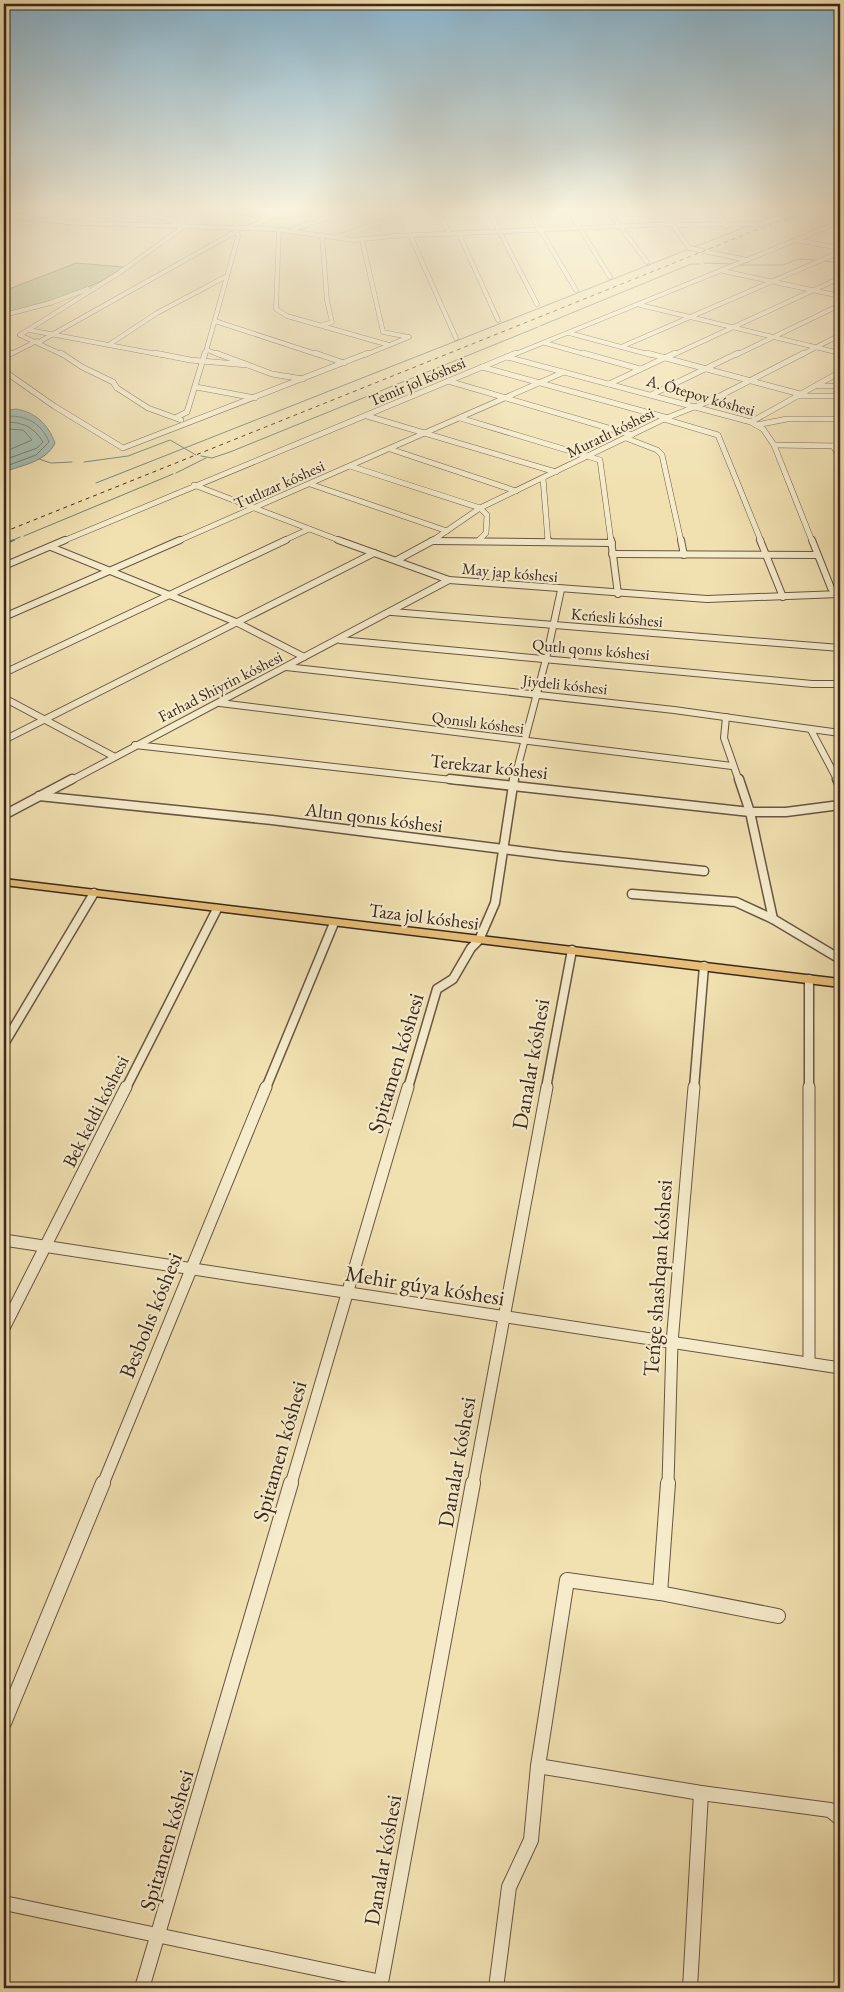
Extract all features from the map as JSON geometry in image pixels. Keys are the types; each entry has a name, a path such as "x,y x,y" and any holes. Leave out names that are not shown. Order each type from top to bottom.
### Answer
{"main road":[{"name":"Taza jol kóshesi","path":"4,882 840,983"}],"street":[{"path":"4,314 53,302"},
{"path":"76,302 20,335 56,350 82,367 113,382 117,388 148,408 177,417 185,424"},
{"path":"4,357 54,335 109,302"},
{"path":"110,344 157,313 178,302"},
{"path":"177,417 187,412 196,387 219,302"},
{"path":"276,302 276,309 287,316 389,345"},
{"path":"321,325 332,322 327,302"},
{"path":"4,371 36,391 54,406 123,448 256,398 409,337 383,332 376,302"},
{"path":"440,302 456,338"},
{"path":"490,302 498,320"},
{"name":"Temir jol kóshesi","path":"4,566 194,485 645,302"},
{"path":"621,347 725,302"},
{"path":"609,384 640,368 787,302"},
{"path":"640,304 840,352"},
{"path":"651,395 707,370 840,305"},
{"path":"215,321 344,363"},
{"path":"29,330 178,358 248,365"},
{"path":"569,333 798,395 840,396"},
{"name":"Muratlı kóshesi","path":"396,560 432,541 480,508 629,436 750,381 840,335"},
{"path":"545,343 640,368"},
{"path":"206,350 272,374 303,379"},
{"name":"A. Ótepov kóshesi","path":"507,357 754,423 764,429 774,445 831,588 839,596"},
{"path":"482,367 718,435 782,597"},
{"name":"Tutlızar kóshesi","path":"4,617 426,433 505,396 564,372"},
{"path":"754,423 798,395 840,372"},
{"path":"448,381 505,396 629,436 657,450 662,455 684,555"},
{"path":"816,386 840,386"},
{"path":"196,387 256,398"},
{"path":"367,416 556,472"},
{"path":"460,418 600,460 618,594"},
{"path":"754,423 787,419 840,419"},
{"path":"774,445 840,446"},
{"path":"833,446 840,457"},
{"path":"390,448 516,491"},
{"path":"350,466 480,508 487,516 486,533 478,541"},
{"path":"543,478 548,542"},
{"path":"310,484 447,531"},
{"name":"May jap kóshesi","path":"194,485 253,509 449,580 561,590 706,599 839,596"},
{"path":"4,673 309,529"},
{"path":"432,541 612,543"},
{"path":"51,546 236,622 304,657"},
{"path":"4,740 374,552"},
{"path":"612,554 817,555"},
{"name":"Farhad Shiyrin kóshesi","path":"4,815 113,756 220,703 449,580"},
{"name":"Spitamen kóshesi","path":"142,1988 438,989 454,979 471,948 479,940 496,903 512,784 546,659 561,590"},
{"name":"Keńesli kóshesi","path":"392,612 840,648"},
{"name":"Qutlı qonıs kóshesi","path":"339,640 812,684 840,684"},
{"name":"Jiydeli kóshesi","path":"286,667 536,694 840,733"},
{"path":"4,698 113,756"},
{"name":"Qonıslı kóshesi","path":"220,703 732,766"},
{"path":"726,717 724,738 732,766 750,812 773,919"},
{"path":"811,730 840,785"},
{"name":"Terekzar kóshesi","path":"135,745 512,784 750,812 786,812 840,805"},
{"name":"Altın qonıs kóshesi","path":"39,796 272,820 502,849 704,871"},
{"path":"4,1044 94,893"},
{"path":"632,894 736,902 773,919 840,960"},
{"name":"Bek keldi kóshesi","path":"4,1328 217,909"},
{"name":"Besbolıs kóshesi","path":"4,1722 334,923"},
{"name":"Danalar kóshesi","path":"4,1902 380,1985 543,1118 572,950"},
{"name":"Teńge shashqan kóshesi","path":"660,1593 669,1464 672,1343 704,966"},
{"path":"809,979 809,1363"},
{"name":"Mehir gúyа kóshesi","path":"4,1240 190,1270 840,1368"},
{"path":"496,1988 509,1887 531,1840 538,1766 567,1580 660,1593 778,1616"},
{"path":"538,1766 701,1793 830,1810 840,1818"},
{"path":"690,1988 701,1793"}],"green space":[{"path":"4,302 47,302 4,313"}],"water":[{"path":"16,409 29,413 40,420 49,430 55,443 46,455 40,459 4,472 4,411"}],"waterway":[{"path":"184,448 555,302"},
{"path":"540,326 599,302"},
{"path":"201,456 212,458 230,452 538,327"},
{"path":"84,462 128,456 170,440 184,448"},
{"path":"96,483 184,448"},
{"path":"184,448 196,455"},
{"path":"176,473 206,458"},
{"path":"39,459 51,463 72,462"},
{"path":"24,536 173,474"},
{"path":"11,541 20,537"},
{"path":"4,544 14,540"}],"railway":[{"path":"4,532 577,302"}]}
